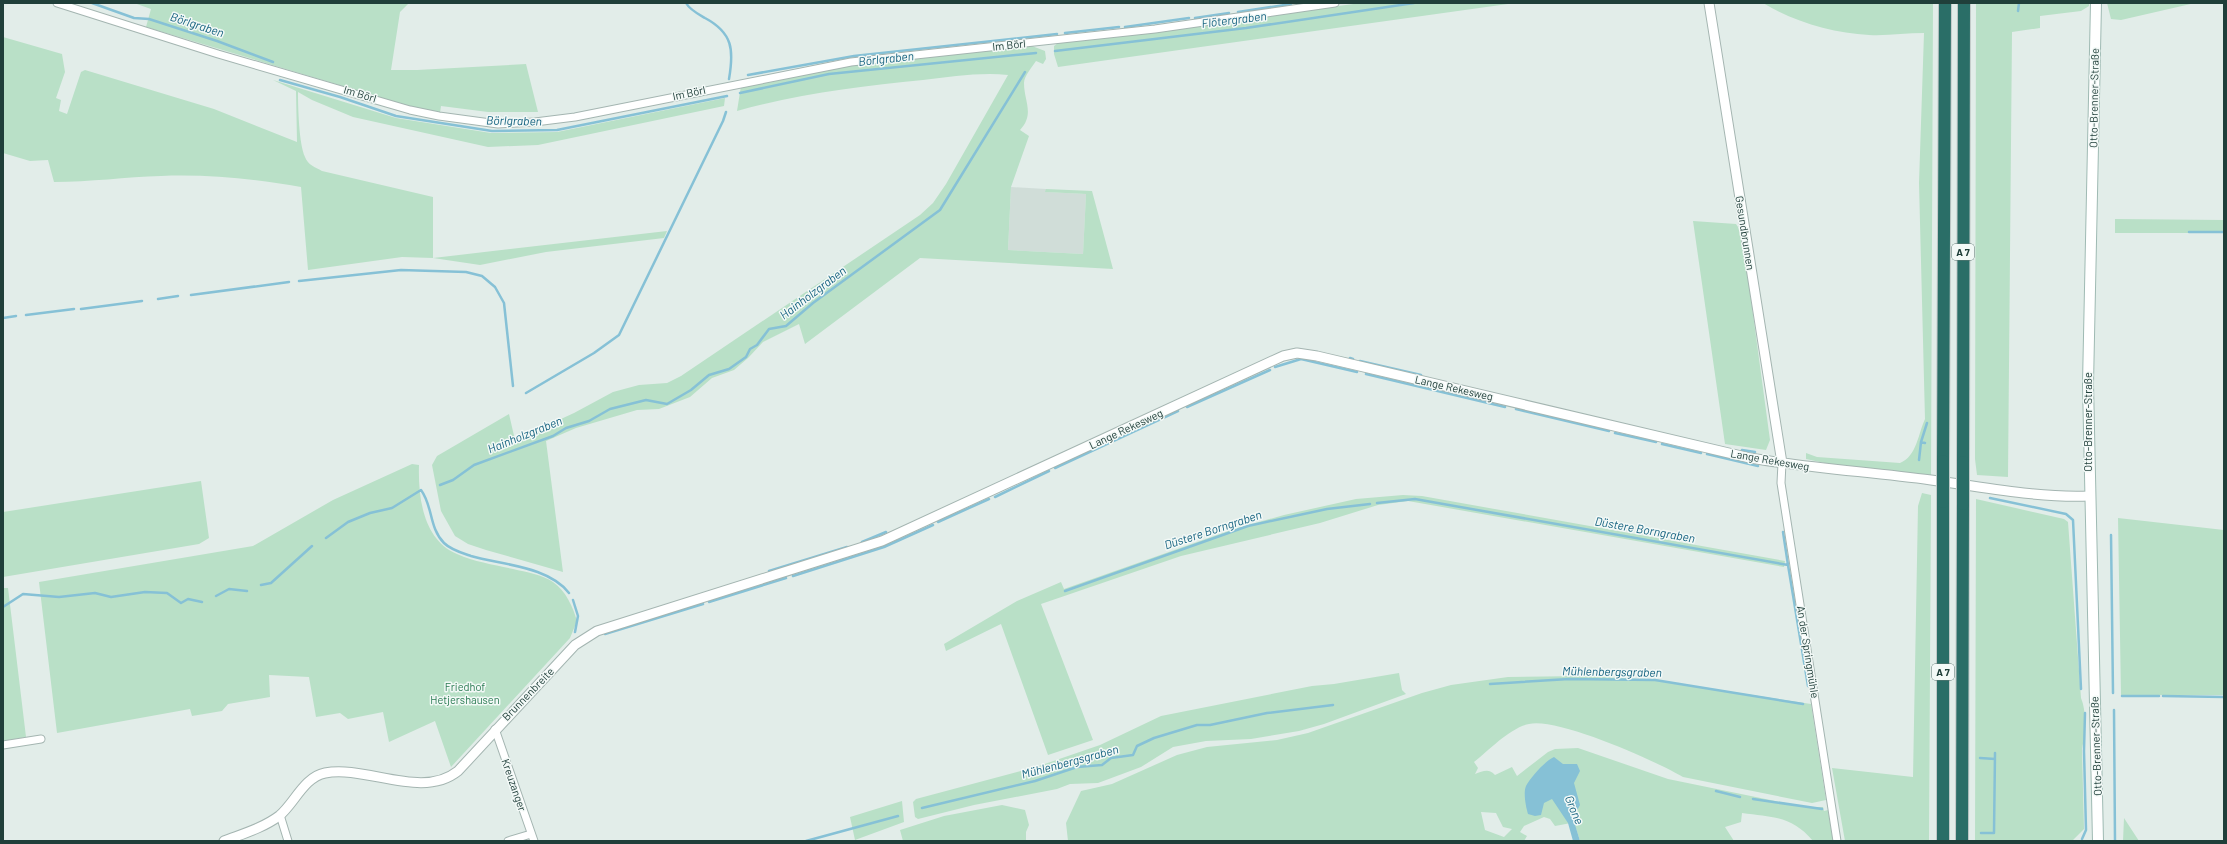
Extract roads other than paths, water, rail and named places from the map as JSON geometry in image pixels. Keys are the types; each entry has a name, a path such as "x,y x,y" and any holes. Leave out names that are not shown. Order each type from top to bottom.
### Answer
{"highway":[{"name":"A 7","path":"1943,841 1945,3"},
{"name":"A 7","path":"1962,841 1964,3"}],"main road":[{"name":"Otto-Brenner-Straße","path":"2096,3 2088,377 2089,496 2098,841"}],"street":[{"name":"Im Börl","path":"57,3 218,54 410,110 439,116 514,124 575,116 851,62 1155,29 1335,3"},
{"name":"Gesundbrunnen","path":"1709,3 1782,463"},
{"name":"Lange Rekesweg","path":"855,551 882,541 1283,356 1297,353 1307,354 1750,458 2023,493 2089,496"},
{"name":"An der Springmühle","path":"1782,463 1782,491 1837,841"},
{"name":"Brunnenbreite","path":"224,841 259,828 280,815 314,778 324,773 360,774 417,782 446,780 458,771 495,729 584,637 615,624 855,551"},
{"name":"Kreuzanger","path":"495,729 532,838"},
{"path":"3,745 41,739"},
{"path":"280,815 288,841"},
{"path":"508,841 532,838"}],"water":[{"name":"Grone","path":"1554,757 1563,764 1577,764 1580,771 1574,783 1580,805 1573,818 1580,841 1573,841 1568,823 1552,799 1544,803 1541,815 1535,816 1528,814 1525,796 1526,786 1538,770"}],"waterway":[{"name":"Börlgraben","path":"92,3 134,18 149,19 217,41 273,62"},
{"path":"686,3 694,12 714,24 726,36 731,51 731,69 729,79"},
{"name":"Flötergraben","path":"1055,51 1246,28 1414,3"},
{"path":"2018,11 2019,3"},
{"path":"1238,12 1291,4"},
{"path":"1195,18 1229,13"},
{"path":"1125,27 1189,18"},
{"path":"1065,33 1119,27"},
{"path":"748,75 854,56 1057,34"},
{"name":"Börlgraben","path":"740,93 829,74 1036,53"},
{"name":"Hainholzgraben","path":"440,485 453,480 474,465 553,436 566,428 589,421 610,409 646,400 667,404 691,390 709,375 729,369 746,357 750,349 757,345 769,329 786,326 813,303 940,210 1025,72"},
{"name":"Börlgraben","path":"280,80 340,97 396,116 492,131 557,130 727,96"},
{"path":"526,393 594,353 619,335 726,112"},
{"path":"2189,232 2224,232"},
{"path":"299,281 401,270 466,272 482,276 495,287 504,303 513,386"},
{"path":"191,295 289,282"},
{"path":"158,299 178,296"},
{"path":"81,309 142,301"},
{"path":"26,315 74,309"},
{"path":"3,318 16,316"},
{"path":"1275,367 1301,359 1357,372"},
{"path":"1360,361 1421,375"},
{"path":"1187,407 1270,370"},
{"path":"1366,374 1505,407"},
{"path":"1516,409 1609,431"},
{"path":"1055,468 1178,411"},
{"path":"1921,442 1927,423"},
{"path":"1615,433 1656,442"},
{"path":"1919,460 1921,442 1925,443"},
{"path":"1662,444 1701,453"},
{"path":"1742,450 1755,452"},
{"path":"1707,454 1758,466"},
{"path":"995,497 1049,471"},
{"path":"326,538 348,522 370,513 392,508 421,490 428,503 436,531 439,537 450,548 471,556 537,572 560,584 569,593"},
{"path":"1990,498 2066,514 2073,520 2081,689"},
{"path":"938,522 989,499"},
{"name":"Düstere Borngraben","path":"1377,503 1415,499 1788,565 1808,686"},
{"name":"Düstere Borngraben","path":"1065,591 1248,526 1327,509 1370,504"},
{"path":"793,576 884,547 933,525"},
{"path":"862,542 886,532"},
{"path":"1783,532 1788,565"},
{"path":"2111,535 2113,693"},
{"name":"Hainholzgraben","path":"261,585 271,583 312,546"},
{"path":"769,571 847,547"},
{"path":"709,602 786,578"},
{"name":"Hainholzgraben","path":"216,596 229,589 247,591"},
{"name":"Hainholzgraben","path":"3,607 23,594 59,597 95,593 111,597 145,592 167,593 181,603 188,599 202,602"},
{"path":"573,600 578,616 575,632"},
{"path":"605,634 703,604"},
{"name":"Mühlenbergsgraben","path":"1490,684 1569,679 1655,680 1803,704"},
{"path":"2122,696 2159,696"},
{"path":"2163,696 2224,697"},
{"name":"Mühlenbergsgraben","path":"922,808 1035,781 1077,767 1102,765 1111,758 1133,755 1137,746 1154,738 1197,725 1210,725 1267,713 1333,705"},
{"path":"2114,710 2115,841"},
{"path":"2082,839 2086,830 2084,751 2085,713"},
{"path":"1981,833 1994,833 1995,753"},
{"path":"1980,758 1995,759"},
{"path":"1716,791 1740,797"},
{"path":"1753,799 1822,809"},
{"name":"Mühlenbergsgraben","path":"806,841 898,816"}],"park label":[{"name":"Friedhof Hetjershausen","path":"465,693"}]}
